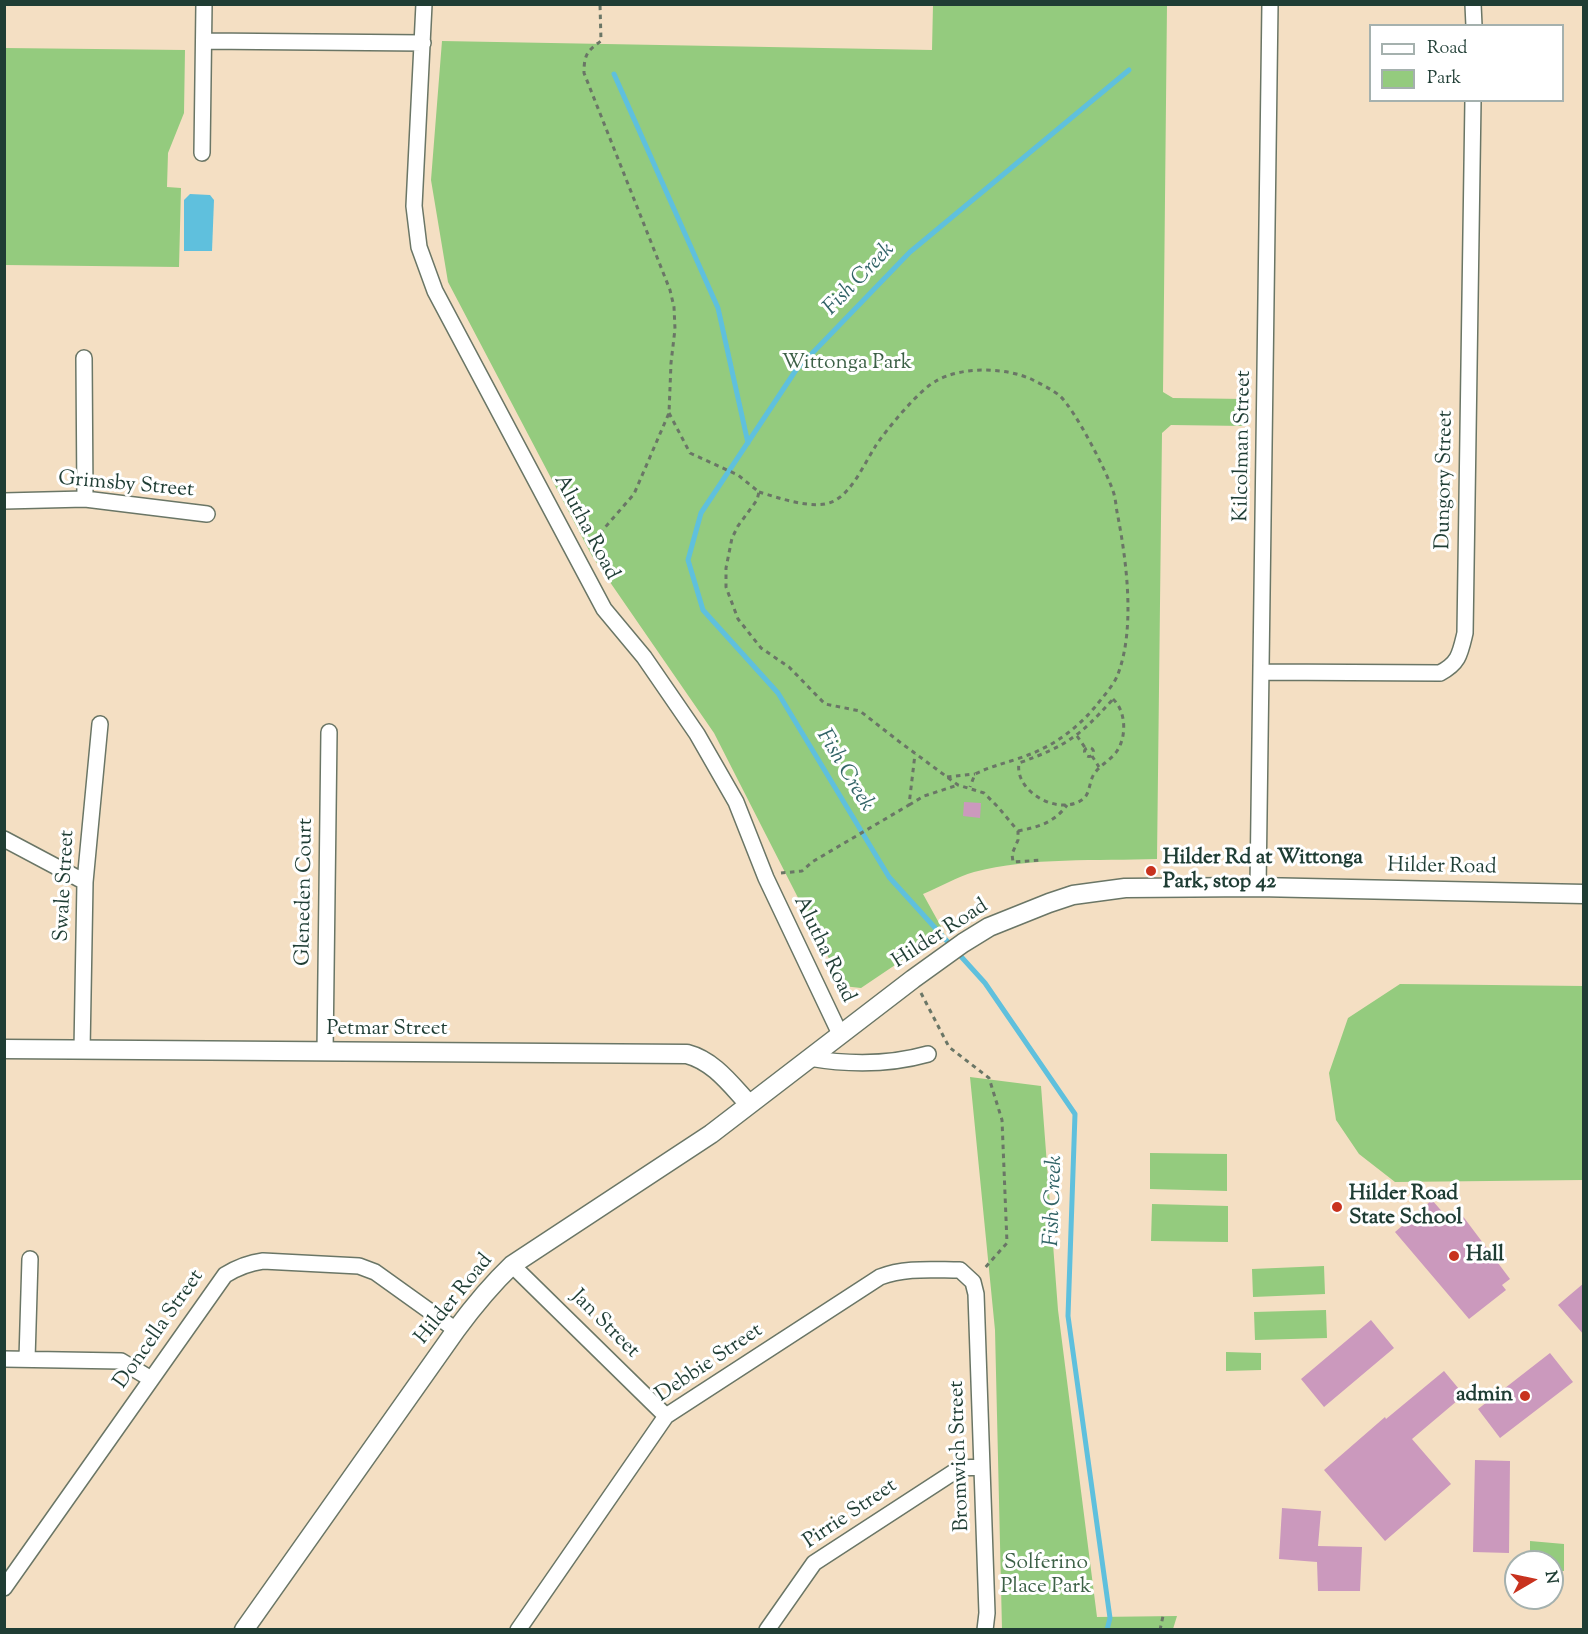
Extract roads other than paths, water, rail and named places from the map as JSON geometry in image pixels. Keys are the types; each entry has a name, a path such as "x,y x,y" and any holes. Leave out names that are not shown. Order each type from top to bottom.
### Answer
{"street":[{"path":"202,153 204,4"},
{"name":"Alutha Road","path":"424,4 414,206 419,247 435,291 604,609 644,657 697,734 736,802 766,878 840,1034"},
{"name":"Kilcolman Street","path":"1258,888 1270,4"},
{"path":"1473,4 1474,24"},
{"path":"204,41 423,43"},
{"name":"Dungory Street","path":"1262,672 1433,674 1453,666 1461,652 1465,633 1473,102"},
{"path":"84,358 85,499"},
{"name":"Grimsby Street","path":"4,501 85,499 207,514"},
{"name":"Swale Street","path":"82,1050 85,882 100,724"},
{"name":"Gleneden Court","path":"325,1052 329,732"},
{"path":"4,839 85,882"},
{"name":"Hilder Road","path":"244,1629 456,1330 486,1290 512,1265 711,1134 931,965 1000,922 1073,895 1125,888 1584,894"},
{"name":"Petmar Street","path":"4,1050 687,1054 709,1063 749,1104"},
{"path":"809,1058 844,1064 905,1060 928,1054"},
{"path":"27,1359 30,1259"},
{"name":"Doncella Street","path":"4,1588 225,1275 250,1262 263,1261 359,1266 375,1272 456,1330"},
{"name":"Jan Street","path":"512,1265 666,1416"},
{"name":"Debbie Street","path":"518,1629 666,1416 880,1277 893,1271 960,1270 973,1282"},
{"name":"Bromwich Street","path":"973,1282 976,1294 982,1467 987,1613 985,1629"},
{"path":"4,1359 122,1360 151,1379"},
{"name":"Pirrie Street","path":"767,1629 814,1563 960,1468 982,1467"}],"water":[{"path":"190,194 210,195 214,200 212,251 184,251 184,200"}],"waterway":[{"name":"Fish Creek","path":"1107,1630 1110,1618 1068,1316 1075,1114 985,983 889,877 778,693 703,610 688,560 701,513 796,370 910,252 1129,70"},
{"path":"614,74 718,308 748,443"}],"place":[{"name":"Hilder Rd at Wittonga Park, stop 42","path":"1151,871"},
{"name":"Hilder Road State School","path":"1337,1207"},
{"name":"Hall","path":"1454,1256"},
{"name":"admin","path":"1525,1396"}],"park label":[{"name":"Wittonga Park","path":"847,364"},
{"name":"Solferino Place Park","path":"1046,1576"}]}
